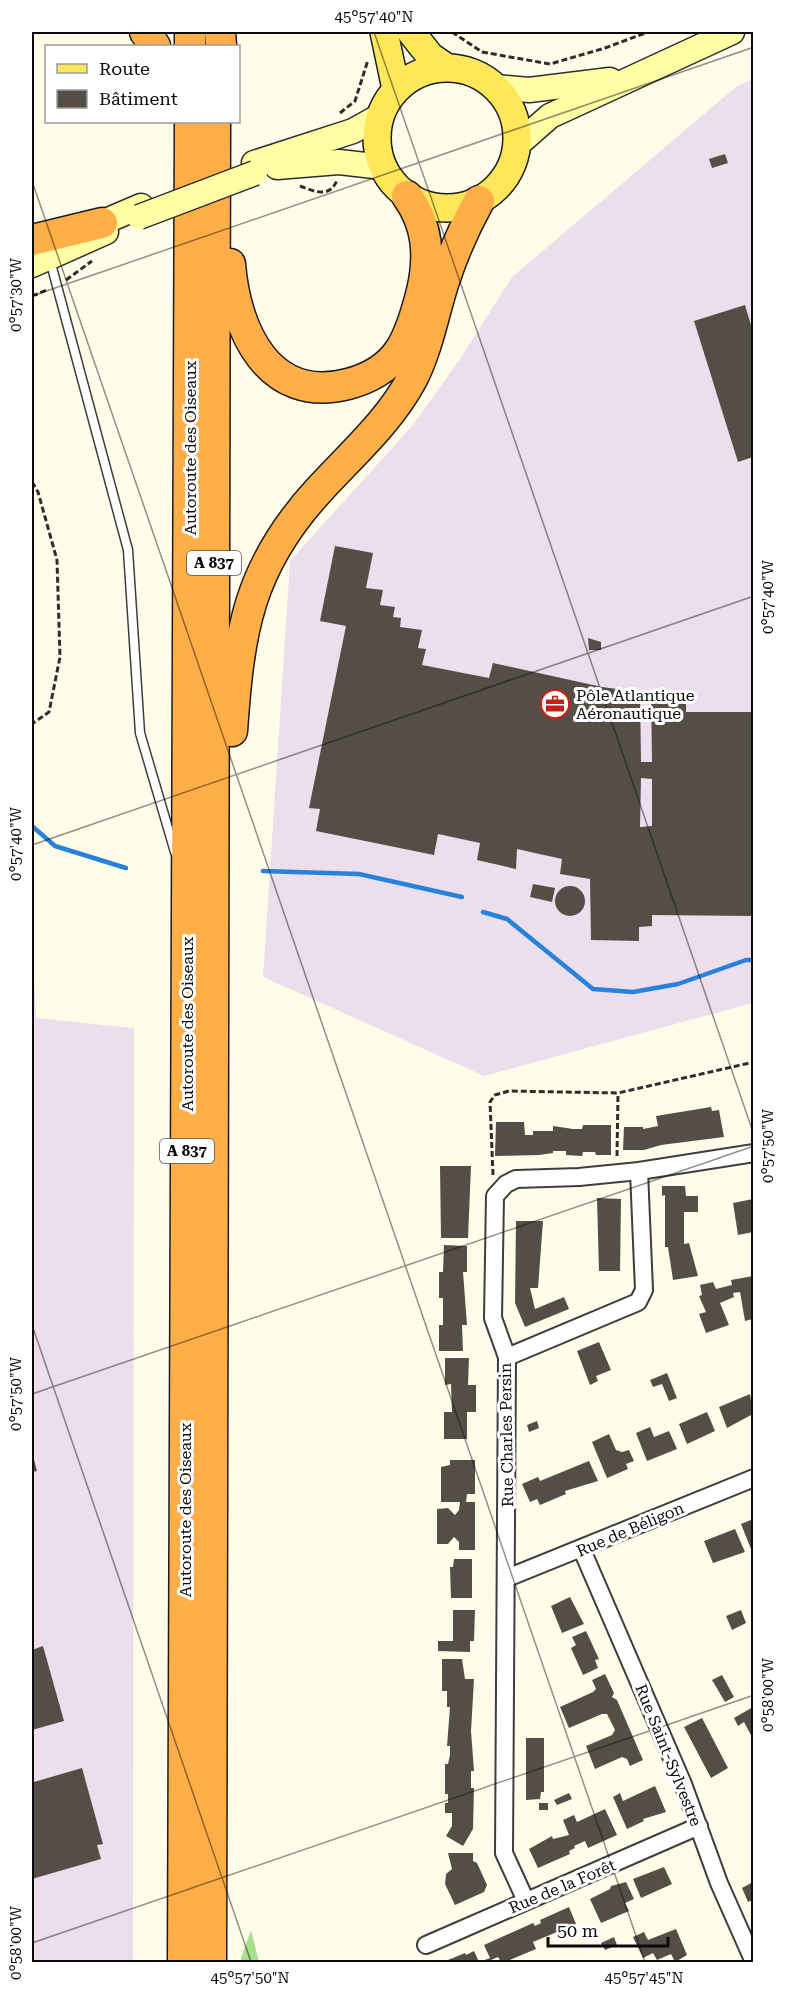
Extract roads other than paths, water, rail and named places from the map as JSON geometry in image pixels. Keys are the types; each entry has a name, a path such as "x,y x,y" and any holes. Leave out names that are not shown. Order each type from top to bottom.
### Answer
{"highway":[{"path":"145,32 154,45"},
{"path":"175,123 190,339"},
{"name":"Autoroute des Oiseaux","path":"183,1962 190,123"},
{"name":"Autoroute des Oiseaux","path":"211,1962 215,123"},
{"path":"224,123 231,272 240,322 261,358 293,381 322,388 352,383 380,370 400,350 420,296 427,247 422,221 406,196"},
{"path":"212,1004 238,653 253,591 277,543 294,518 378,427 403,394 424,349 452,259 479,201"},
{"path":"36,253 102,223"}],"main road":[{"path":"384,32 396,89"},
{"path":"411,32 430,56 446,68"},
{"path":"517,146 550,116 630,77 732,32"},
{"path":"496,87 513,114 517,146 511,166 501,184 479,201 458,208 436,208 406,196 389,178 383,167 376,142 380,116 396,89 419,73 446,68 473,73 496,87 529,90 630,77"},
{"path":"36,253 352,131 380,116"},
{"path":"254,168 318,162 383,167"},
{"path":"102,223 140,212"}],"street":[{"path":"507,1357 638,1302 644,1290 639,1171 753,1153"},
{"name":"Rue Charles Persin","path":"526,1901 504,1853 507,1357 493,1318 493,1208 495,1196 516,1179 639,1171"},
{"name":"Rue de Béligon","path":"507,1578 582,1550 753,1478"},
{"name":"Rue Saint-Sylvestre","path":"582,1550 683,1784 719,1883 753,1962"},
{"name":"Rue de la Forêt","path":"426,1945 699,1826"}],"lane":[{"path":"36,253 56,287 128,550 140,733 188,896"}],"waterway":[{"path":"32,826 55,846 126,868"},
{"path":"263,871 359,874 462,897"},
{"path":"483,912 507,919 593,989 633,992 678,984 746,960 754,960"}],"place":[{"name":"Pôle Atlantique Aéronautique","path":"555,704"}]}
